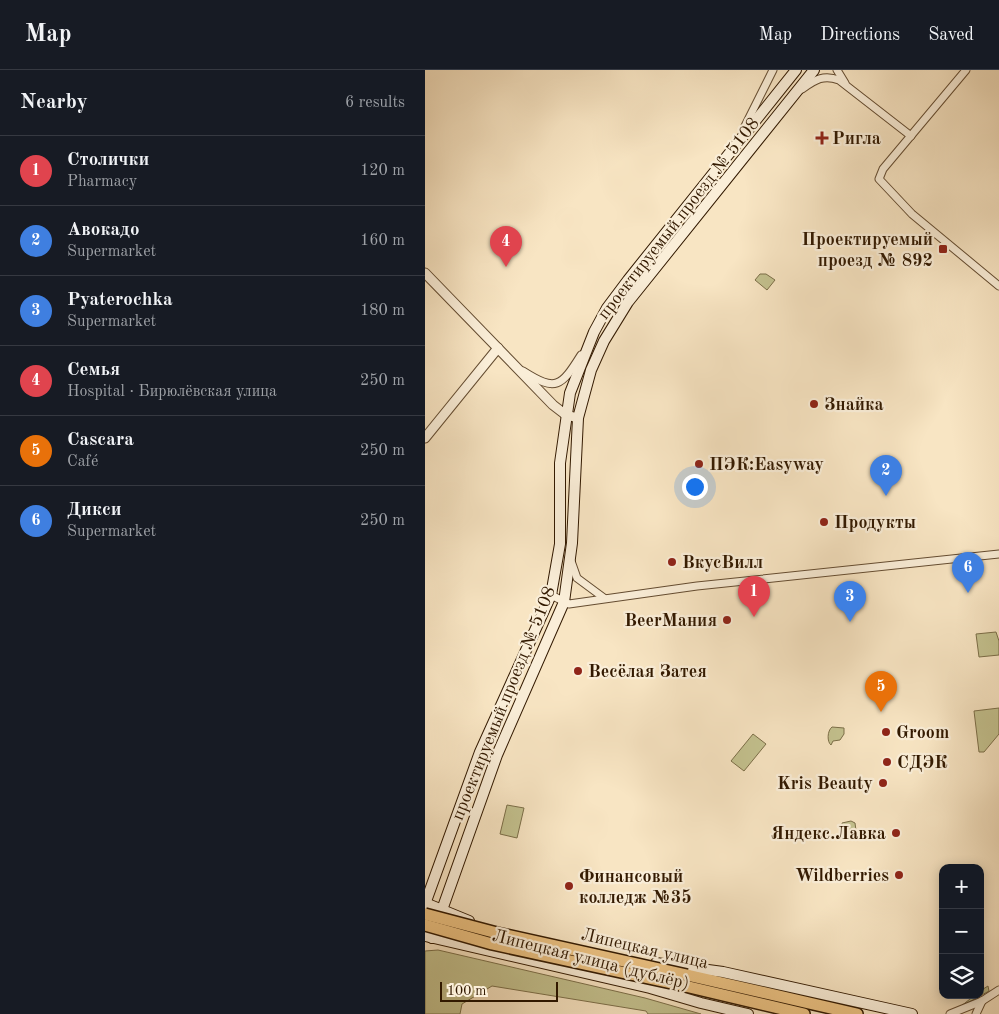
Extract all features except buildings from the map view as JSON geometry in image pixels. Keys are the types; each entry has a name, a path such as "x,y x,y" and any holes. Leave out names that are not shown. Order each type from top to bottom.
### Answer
{"main road":[{"name":"проектируемый проезд № 5108","path":"425,904 477,761 551,595 560,544 560,463 566,415 570,393 590,339 607,308 623,286 796,70"},
{"name":"проектируемый проезд № 5108","path":"428,937 441,910 497,755 564,602 571,559 578,418 591,370 604,341 628,302 814,70"},
{"name":"Липецкая улица (дублёр)","path":"425,904 468,921 547,940 682,981 748,1014"},
{"name":"Липецкая улица","path":"425,914 804,1014"},
{"name":"Липецкая улица","path":"425,925 492,944 857,1014"},
{"name":"Липецкая улица (дублёр)","path":"428,937 682,981 723,972 912,1014"}],"street":[{"path":"734,147 756,108 773,70"},
{"path":"837,70 845,83"},
{"path":"966,70 883,169 879,179 907,209 999,286"},
{"path":"792,97 819,78 831,77 845,83 911,136"},
{"path":"425,273 515,366 566,415 578,418"},
{"path":"515,366 545,384 559,383 568,376 590,339"},
{"path":"425,438 498,348"},
{"path":"551,595 569,604 818,572 999,554"},
{"path":"571,559 577,578 604,598"},
{"path":"951,1014 982,1001 999,990"},
{"path":"976,1014 982,1001"},
{"path":"912,1014 919,1014"}],"shaded area":[{"path":"760,274 766,274 775,280 767,290 755,280"},
{"path":"996,632 999,641 999,655 979,657 976,634"},
{"path":"999,708 999,734 984,752 979,752 974,711"},
{"path":"832,727 844,728 844,734 840,740 833,741 831,745 828,736"},
{"path":"753,734 766,744 744,771 731,761"},
{"path":"507,805 524,808 517,838 500,834"},
{"path":"851,821 855,823 857,838 843,836 842,823"},
{"path":"438,950 645,998 701,1014 648,1014 646,1011 492,986 462,1004 460,1014 425,1014 425,951"},
{"path":"988,986 989,991 984,994 984,988"},
{"path":"970,999 974,999 960,1007"}],"place":[{"name":"Ригла","path":"822,138"},
{"name":"Проектируемый проезд № 892","path":"943,249"},
{"name":"Семья","path":"506,267"},
{"name":"Знайка","path":"814,404"},
{"name":"ПЭК:Easyway","path":"699,464"},
{"name":"Авокадо","path":"886,496"},
{"name":"Продукты","path":"824,522"},
{"name":"ВкусВилл","path":"672,562"},
{"name":"Дикси","path":"968,593"},
{"name":"Столички","path":"754,617"},
{"name":"BeerМания","path":"727,620"},
{"name":"Pyaterochka","path":"850,622"},
{"name":"Весёлая Затея","path":"578,671"},
{"name":"Cascara","path":"881,712"},
{"name":"Groom","path":"886,732"},
{"name":"СДЭК","path":"887,762"},
{"name":"Kris Beauty","path":"883,783"},
{"name":"Яндекс.Лавка","path":"896,833"},
{"name":"Wildberries","path":"899,875"},
{"name":"Финансовый колледж №35","path":"569,886"}]}
